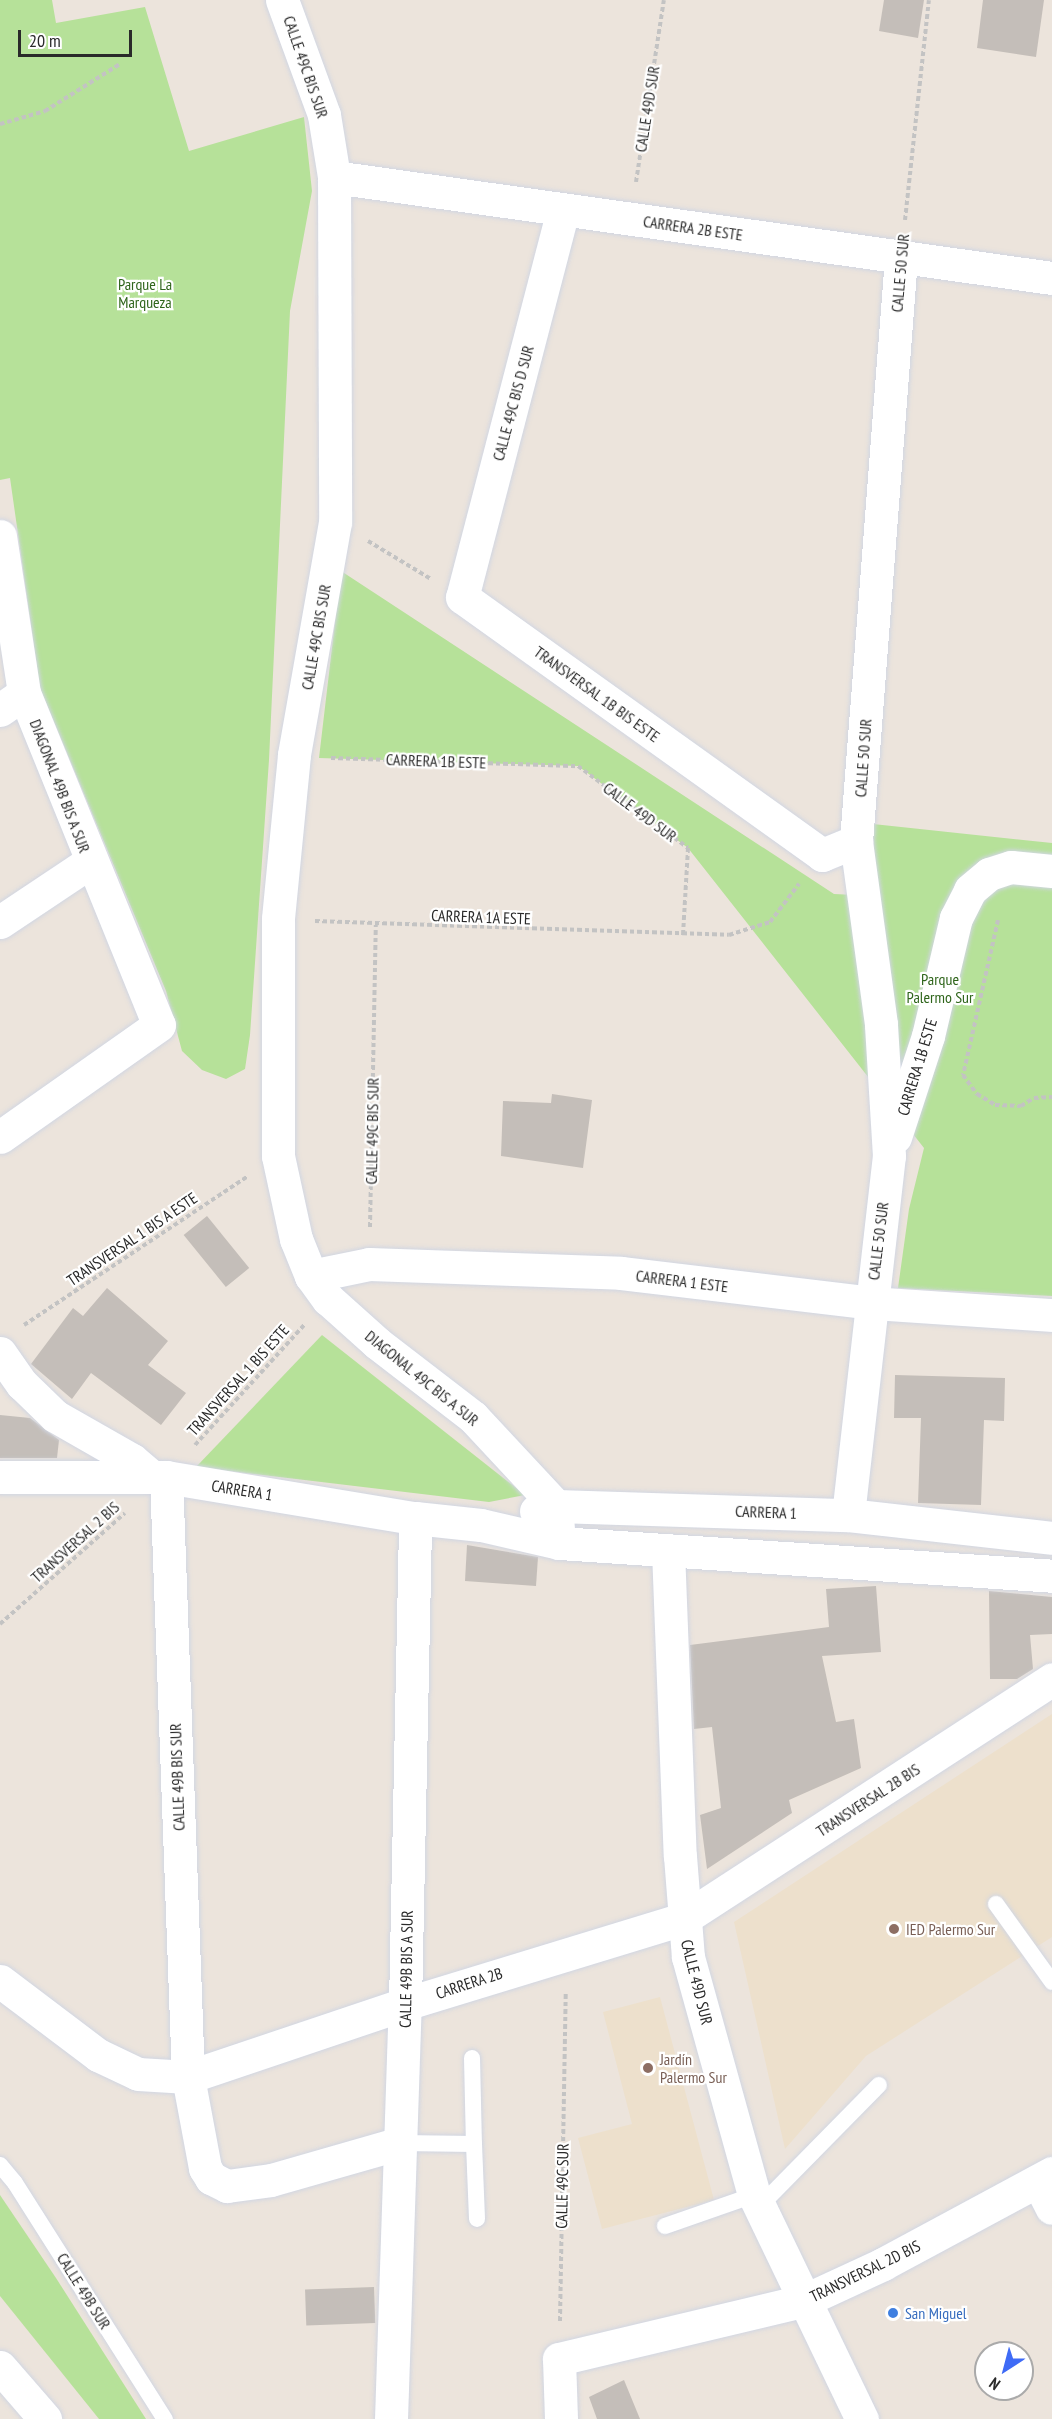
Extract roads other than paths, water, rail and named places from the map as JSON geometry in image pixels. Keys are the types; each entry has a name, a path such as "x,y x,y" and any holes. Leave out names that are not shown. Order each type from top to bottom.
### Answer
{"street":[{"name":"CALLE 49C BIS SUR","path":"282,0 324,115 334,177 335,522 294,755 278,919 278,1156 296,1239 320,1288"},
{"name":"CARRERA 2B ESTE","path":"334,177 1052,278"},
{"name":"CALLE 49C BIS D SUR","path":"462,597 564,210"},
{"name":"CALLE 50 SUR","path":"848,1515 889,1156 881,1024 856,842 901,257"},
{"name":"DIAGONAL 49B BIS A SUR","path":"0,536 12,701 90,862 159,1025 0,1137"},
{"name":"TRANSVERSAL 1B BIS ESTE","path":"462,597 822,855 856,842"},
{"path":"0,922 90,862"},
{"name":"CARRERA 1B ESTE","path":"889,1156 928,1036 956,918 970,890 989,874 1011,867 1052,871"},
{"name":"CARRERA 1 ESTE","path":"320,1288 369,1264 621,1274 871,1303 1052,1316"},
{"name":"DIAGONAL 49C BIS A SUR","path":"320,1288 377,1343 473,1417 556,1506"},
{"path":"10,1340 22,1384 55,1416 158,1477"},
{"name":"CARRERA 1","path":"0,1477 158,1477 415,1518 481,1525 559,1543 1052,1576"},
{"name":"CALLE 49B BIS SUR","path":"158,1477 188,2078 205,2168 211,2178 227,2186 271,2180 400,2143"},
{"path":"556,1506 559,1543"},
{"name":"CARRERA 1","path":"481,1525 556,1506 848,1515 1052,1538"},
{"name":"CALLE 49B BIS A SUR","path":"391,2419 405,2004 415,1518"},
{"name":"CALLE 49D SUR","path":"668,1550 683,1919 688,1957 756,2201 861,2419"},
{"name":"TRANSVERSAL 2B BIS","path":"683,1919 1052,1679"},
{"name":"CARRERA 2B","path":"188,2078 566,1952 683,1919"},
{"path":"0,1981 98,2055 138,2074 188,2078"},
{"name":"TRANSVERSAL 2D BIS","path":"561,2419 559,2359 803,2301 1047,2188"},
{"path":"0,2367 45,2419"}],"lane":[{"path":"996,1904 1052,1982"},
{"path":"471,2058 477,2219"},
{"path":"665,2226 756,2201 879,2085"},
{"path":"400,2143 474,2144"},
{"name":"CALLE 49B SUR","path":"0,2165 15,2182 165,2419"}],"place":[{"name":"IED Palermo Sur","path":"894,1929"},
{"name":"Jardín Palermo Sur","path":"648,2068"},
{"name":"San Miguel","path":"893,2313"}],"park label":[{"name":"Parque La Marqueza","path":"145,293"},
{"name":"Parque Palermo Sur","path":"940,988"}]}
